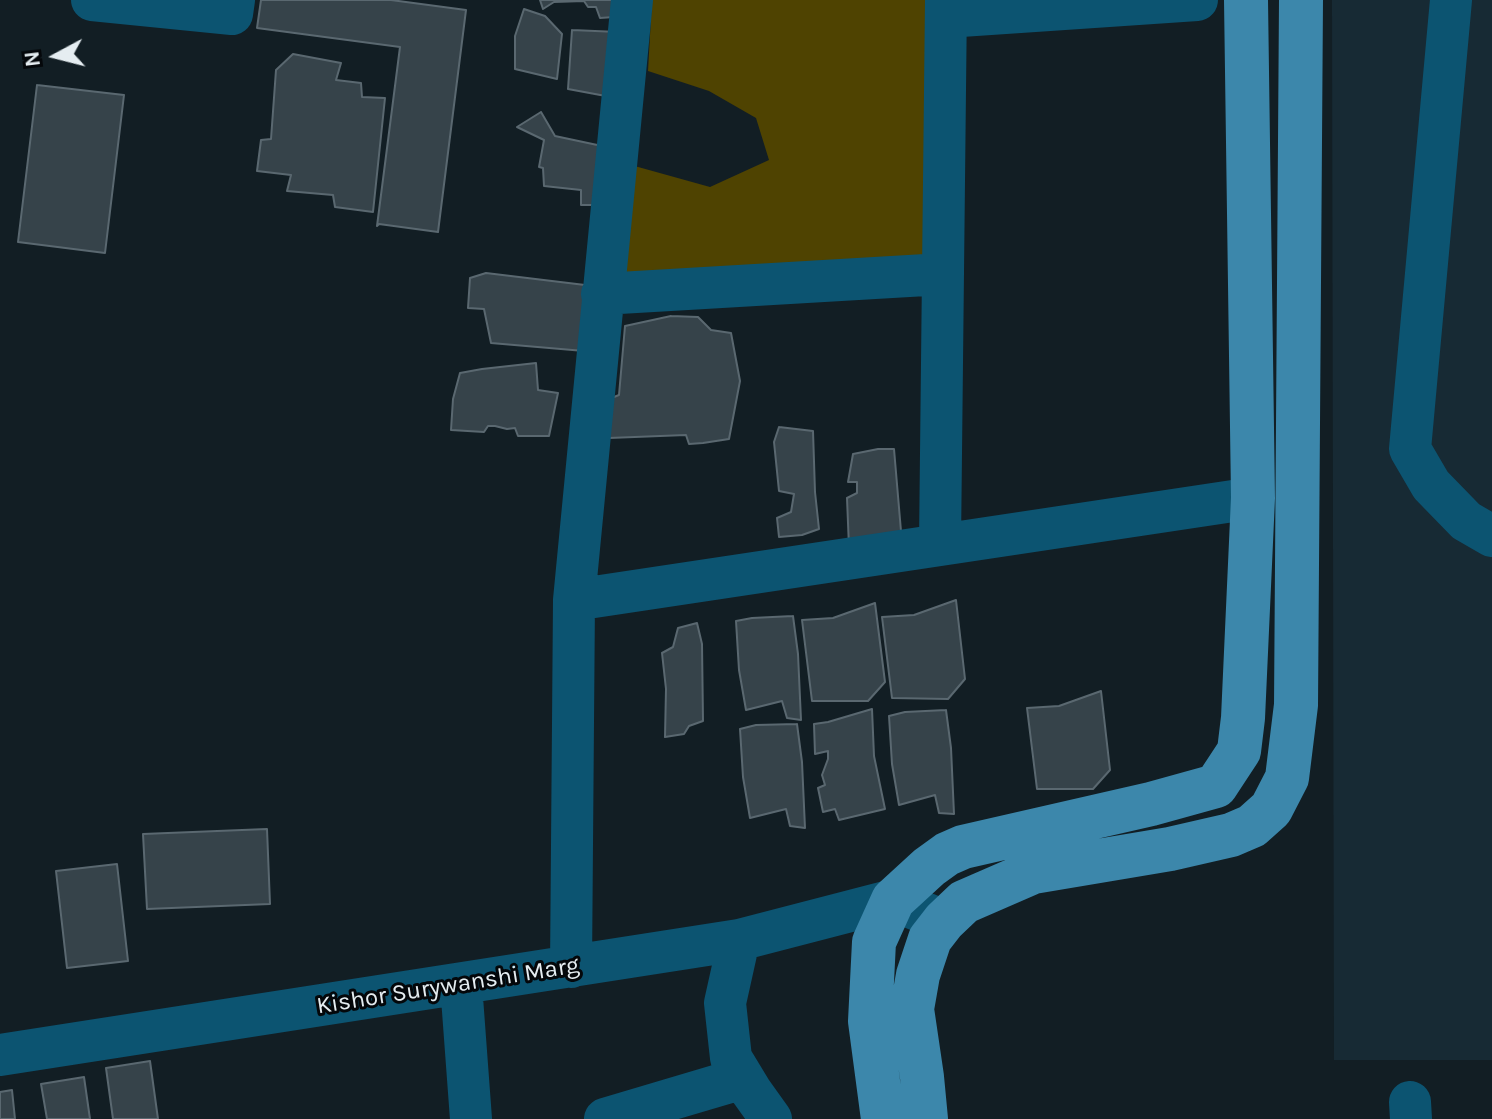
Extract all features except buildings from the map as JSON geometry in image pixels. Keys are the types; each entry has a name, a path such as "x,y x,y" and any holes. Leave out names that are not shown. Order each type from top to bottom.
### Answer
{"main road":[{"path":"883,1119 870,1021 874,942 893,900 929,867 963,847 1216,786 1239,751 1253,498 1246,0"},
{"path":"926,1119 912,1009 918,975 930,939 964,902 1033,872 1170,849 1231,835 1252,826 1271,809 1287,778 1296,705 1301,0"}],"street":[{"path":"92,0 232,14 234,0"},
{"path":"571,967 574,600 632,0"},
{"path":"940,544 946,8 1197,0"},
{"path":"1451,0 1410,449 1431,485 1466,521 1492,536"},
{"path":"602,294 943,274"},
{"path":"574,600 1253,498"},
{"path":"893,900 944,921"},
{"name":"Kishor Surywanshi Marg","path":"0,1055 739,940 893,900"},
{"path":"739,940 725,1003 731,1058 771,1119"},
{"path":"461,984 471,1119"},
{"path":"605,1119 743,1078"}],"shaded area":[{"path":"652,0 935,0 934,274 613,285 631,165 710,187 769,160 756,118 709,91 648,71"},
{"path":"1332,0 1492,0 1492,1060 1334,1060"}]}
